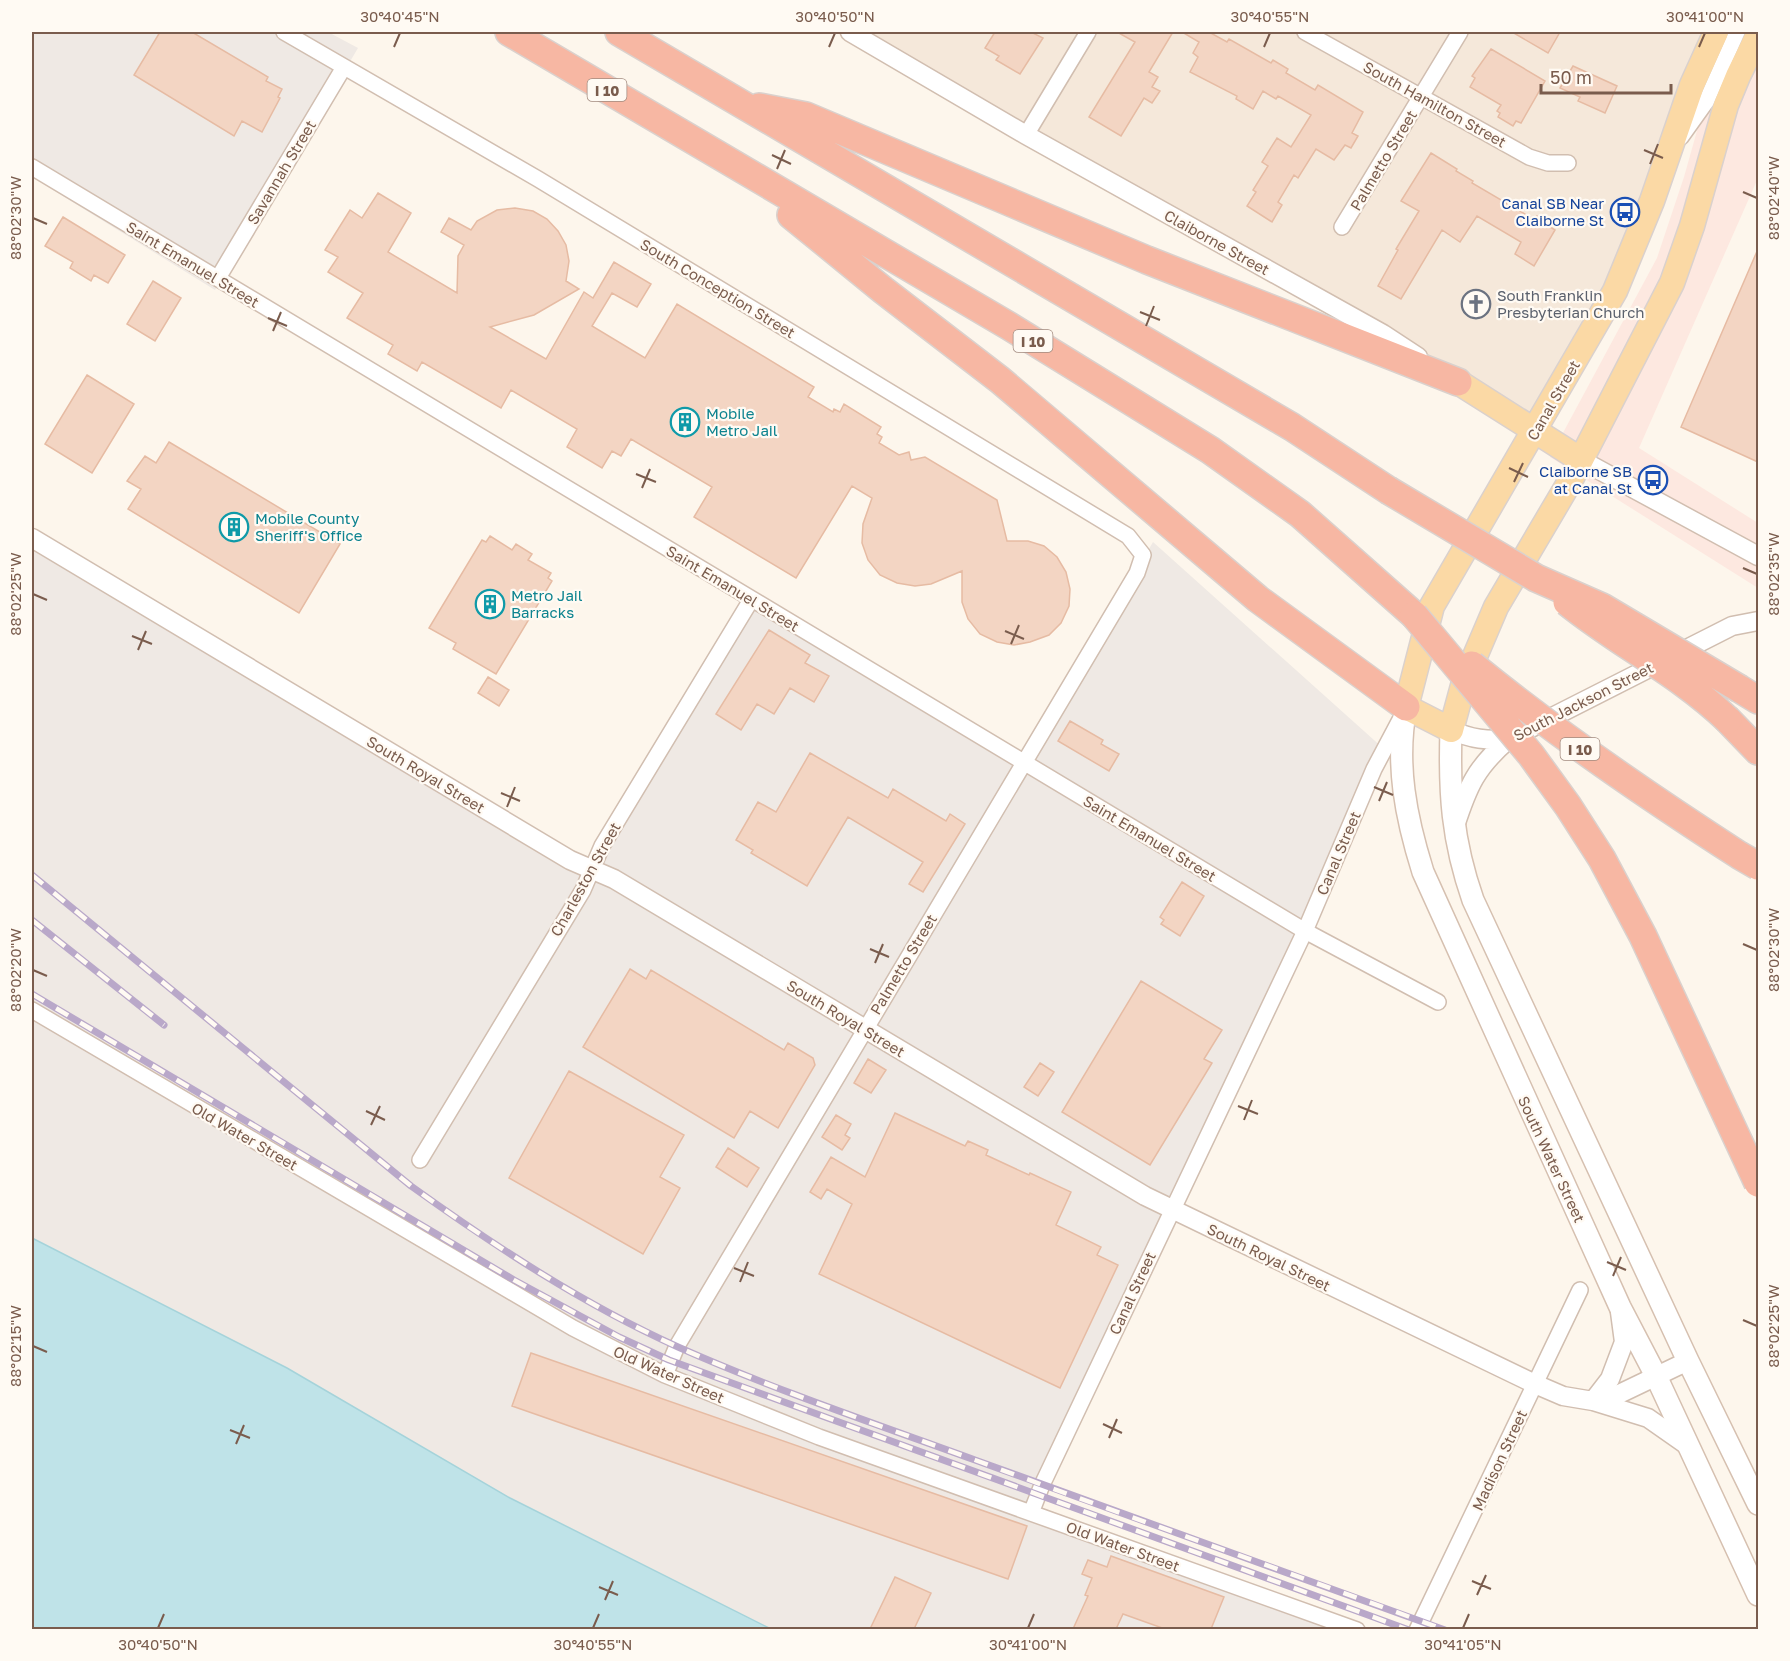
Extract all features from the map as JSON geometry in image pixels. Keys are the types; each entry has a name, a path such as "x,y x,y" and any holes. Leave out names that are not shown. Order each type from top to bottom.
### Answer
{"highway":[{"name":"I 10","path":"509,32 1009,326 1209,450 1300,514 1463,658 1545,724 1624,781 1758,866"},
{"path":"619,32 1292,427 1388,490 1536,578 1602,607 1749,694"},
{"path":"741,104 806,116 1148,260 1458,382"},
{"path":"705,148 1000,380 1258,599 1406,707"},
{"path":"1536,578 1595,625 1622,640 1674,676 1728,720 1758,751"},
{"path":"1414,615 1531,754 1568,806 1616,883 1652,954 1758,1184"}],"main road":[{"name":"Canal Street","path":"1406,707 1432,606 1615,291 1642,227 1692,85 1716,32"},
{"path":"1758,35 1726,105 1692,226 1672,283 1581,460 1496,607 1464,682 1451,730 1450,791 1454,831 1461,866 1481,919 1688,1361 1758,1504"},
{"name":"Claiborne Street","path":"1458,382 1581,460"},
{"name":"South Jackson Street","path":"1406,707 1451,730"},
{"name":"South Water Street","path":"1406,707 1402,733 1402,782 1410,826 1423,872 1620,1306 1656,1376 1758,1595"}],"street":[{"name":"South Conception Street","path":"284,32 538,179 1128,536 1143,555"},
{"name":"Claiborne Street","path":"850,32 1026,135 1383,334 1458,382"},
{"path":"1026,135 1088,32"},
{"name":"South Hamilton Street","path":"1305,32 1529,157 1548,163 1568,163"},
{"name":"Palmetto Street","path":"1342,227 1460,32"},
{"path":"1668,156 1706,102 1737,32"},
{"path":"1751,32 1758,35"},
{"name":"Savannah Street","path":"218,278 344,67"},
{"name":"Saint Emanuel Street","path":"32,168 1305,931 1438,1002"},
{"path":"1581,460 1758,556"},
{"name":"South Royal Street","path":"32,538 570,860 614,879 864,1030 1172,1210 1563,1396 1593,1401 1617,1395 1688,1361"},
{"name":"Palmetto Street","path":"665,1375 676,1346 1137,573 1143,555"},
{"name":"Charleston Street","path":"420,1160 583,890 602,846 751,600"},
{"name":"South Jackson Street","path":"1451,730 1485,741 1509,739 1732,626 1758,621"},
{"name":"Canal Street","path":"1031,1513 1042,1485 1305,931 1374,769 1406,707"},
{"path":"1454,831 1468,788 1474,777 1489,757 1509,739"},
{"name":"Old Water Street","path":"32,1010 573,1328 665,1375 819,1437 1357,1629"},
{"name":"Madison Street","path":"1417,1629 1580,1290"},
{"path":"1620,1306 1624,1342 1610,1378 1593,1401 1648,1418 1688,1446"}],"shaded area":[{"path":"32,32 328,32 358,48 215,290 32,177"},
{"path":"852,32 1716,32 1668,156 1538,424"},
{"path":"1728,32 1758,32 1758,178 1639,448 1758,523 1758,588 1550,457 1657,258 1684,177 1722,42"},
{"path":"32,538 592,869 751,600 1024,763 1153,542 1384,749 1031,1513 1333,1629 771,1629 510,1498 287,1368 32,1238"}],"water":[{"path":"32,1238 287,1368 510,1498 771,1629 32,1629"}],"building":[{"path":"160,32 192,32 268,77 266,81 282,89 278,97 280,98 262,132 242,121 234,136 134,75"},
{"path":"995,32 1031,32 1043,38 1020,74 996,60 999,56 985,48"},
{"path":"1117,32 1173,32 1149,72 1158,77 1152,87 1160,91 1152,103 1144,98 1121,136 1089,117 1135,42"},
{"path":"1182,32 1209,32 1227,42 1229,39 1271,63 1273,60 1288,69 1286,73 1315,90 1318,85 1363,112 1352,133 1358,136 1351,148 1345,145 1334,160 1316,149 1298,178 1294,175 1278,202 1282,205 1272,222 1247,206 1256,192 1253,190 1268,166 1262,162 1277,138 1291,147 1311,115 1278,96 1276,99 1263,91 1253,109 1236,99 1237,96 1190,72 1198,57 1193,53 1199,42"},
{"path":"1512,32 1560,32 1548,53"},
{"path":"1491,49 1545,81 1521,123 1516,121 1513,126 1498,117 1500,113 1497,111 1501,105 1470,87 1475,78 1472,76"},
{"path":"1573,66 1617,86 1605,113 1578,101 1580,97 1560,88"},
{"path":"1431,153 1457,169 1456,171 1473,181 1472,183 1535,220 1537,216 1548,222 1547,225 1555,230 1534,266 1515,254 1521,242 1477,216 1460,242 1442,230 1401,299 1378,286 1398,250 1396,249 1419,211 1401,201"},
{"name":"Mobile Metro Jail","path":"378,193 411,213 388,252 457,293 458,256 464,245 441,232 449,218 471,230 477,221 497,210 515,208 533,211 547,219 558,231 566,245 569,261 566,281 579,289 534,315 490,327 546,359 584,292 593,298 614,262 651,284 637,307 612,293 592,326 645,358 677,304 814,387 808,397 833,412 834,409 840,412 844,404 881,427 877,434 882,437 879,443 899,455 909,452 911,460 925,457 997,500 1007,541 1028,541 1044,546 1057,557 1066,572 1070,589 1069,606 1061,623 1049,635 1030,642 1014,645 997,642 980,634 968,619 962,602 962,571 931,584 915,586 897,583 880,575 868,560 862,543 863,524 872,498 852,486 796,578 694,517 712,487 631,439 621,456 612,451 602,468 567,447 577,429 511,390 501,408 422,362 417,371 388,354 393,345 347,318 363,293 328,272 338,257 325,250 350,210 362,218"},
{"path":"63,217 125,255 108,283 94,275 91,281 70,268 73,262 45,246"},
{"path":"1758,249 1758,462 1681,427"},
{"path":"153,281 181,298 155,341 127,324"},
{"path":"87,375 134,404 92,473 45,444"},
{"name":"Mobile County Sheriff's Office","path":"169,442 340,544 299,613 128,509 141,489 127,481 145,456 156,463"},
{"name":"Metro Jail Barracks","path":"490,536 512,550 516,544 532,554 528,560 551,573 548,578 552,581 496,674 453,649 456,643 429,628 482,540 486,542"},
{"path":"769,630 810,655 805,663 829,676 814,702 790,688 774,714 757,704 741,730 716,714"},
{"path":"488,677 509,690 499,706 478,693"},
{"path":"1070,721 1103,740 1101,744 1119,754 1109,771 1058,741"},
{"path":"810,753 888,798 893,789 946,821 950,814 965,824 923,892 909,884 923,862 848,817 807,886 751,853 753,850 736,840 758,802 776,812"},
{"path":"1182,882 1204,896 1180,936 1161,924 1164,920 1160,917"},
{"path":"630,969 646,979 651,970 784,1050 788,1043 813,1058 815,1065 778,1128 750,1111 734,1138 583,1047"},
{"path":"1141,981 1222,1030 1204,1059 1212,1063 1150,1165 1062,1112"},
{"path":"868,1059 886,1070 871,1093 854,1083"},
{"path":"1040,1063 1054,1072 1038,1096 1024,1087"},
{"path":"569,1071 684,1135 660,1177 680,1188 643,1254 509,1178"},
{"path":"895,1113 965,1146 968,1141 988,1150 986,1155 1071,1192 1056,1225 1101,1247 1097,1255 1118,1265 1060,1388 819,1274 852,1204 827,1189 821,1199 810,1192 831,1157 865,1177"},
{"path":"836,1115 851,1124 845,1135 850,1138 842,1150 822,1137"},
{"path":"728,1148 759,1168 747,1187 716,1167"},
{"path":"531,1353 1027,1526 1008,1579 512,1406"},
{"path":"1111,1556 1224,1597 1211,1629 1165,1629 1123,1614 1116,1629 1073,1629 1088,1596 1085,1595 1092,1578 1082,1574 1088,1560 1107,1567"},
{"path":"895,1577 931,1593 914,1629 870,1629"}],"railway":[{"path":"32,875 411,1186 475,1231 608,1312 678,1347 788,1392 1445,1630"},
{"path":"32,920 164,1025"},
{"path":"32,994 514,1280 619,1337 669,1360 1409,1630"}],"place":[{"name":"Canal SB Near Claiborne St","path":"1625,212"},
{"name":"South Franklin Presbyterian Church","path":"1476,304"},
{"name":"Mobile Metro Jail","path":"685,422"},
{"name":"Claiborne SB at Canal St","path":"1653,480"},
{"name":"Mobile County Sheriff's Office","path":"234,527"},
{"name":"Metro Jail Barracks","path":"490,604"}]}
